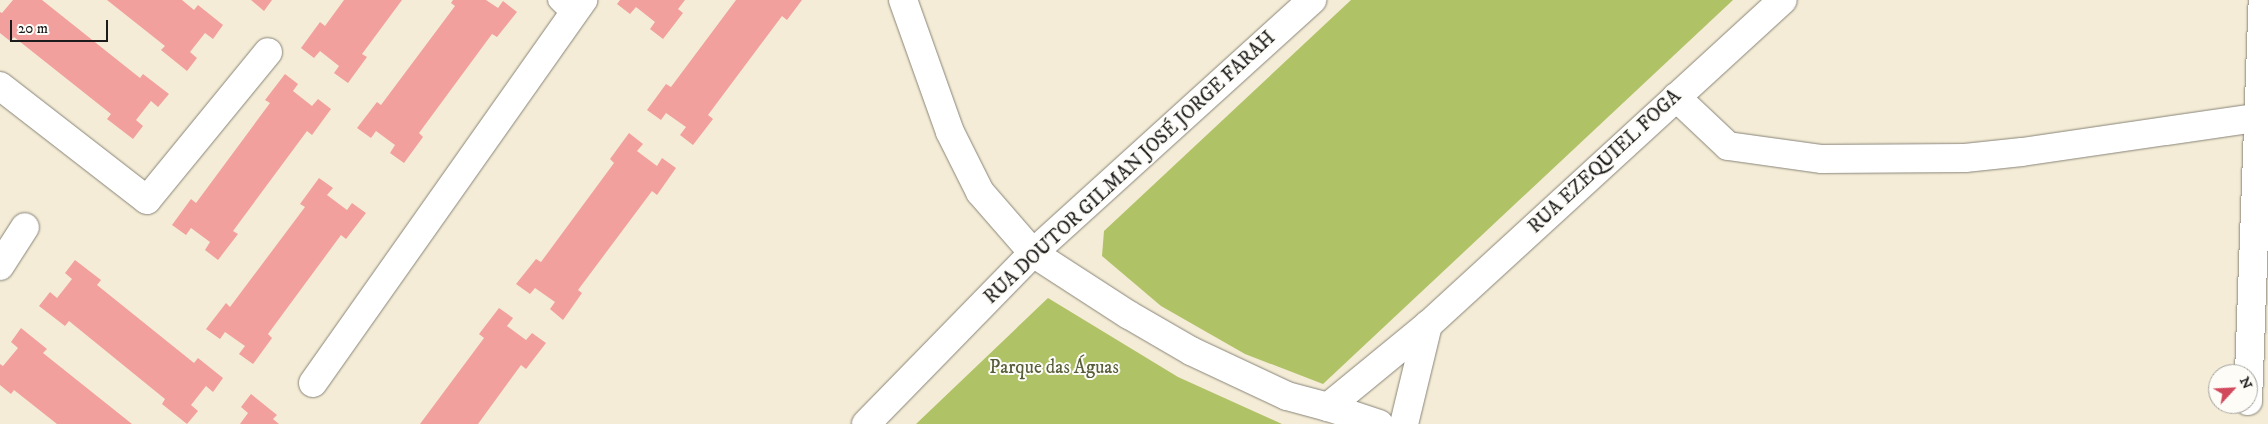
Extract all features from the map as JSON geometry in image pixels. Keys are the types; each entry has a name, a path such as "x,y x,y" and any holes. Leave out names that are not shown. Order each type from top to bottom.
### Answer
{"street":[{"path":"903,0 950,132 980,192 1033,253 1129,315 1191,351 1287,396 1379,424"},
{"name":"RUA DOUTOR GILMAN JOSÉ JORGE FARAH","path":"866,424 1033,253 1312,0"},
{"name":"RUA EZEQUIEL FOGA","path":"1328,407 1428,326 1783,0"},
{"path":"2250,364 2264,116 2263,0"},
{"path":"313,382 571,5"},
{"path":"0,86 147,200 268,52"},
{"path":"1676,97 1728,146 1822,158 1965,158 2032,151 2264,116"},
{"path":"0,266 26,227"},
{"path":"1404,424 1428,326"}],"green space":[{"path":"1351,0 1733,0 1323,384 1245,354 1161,306 1102,256 1104,231"},
{"name":"Parque das Águas","path":"1048,298 1178,377 1282,424 916,424"}],"building":[{"path":"13,0 42,0 140,78 143,74 169,94 158,107 151,101 136,120 143,126 133,139 107,119 111,114 14,37 10,41 0,33 0,12 2,13"},
{"path":"107,0 182,0 194,10 198,5 223,25 213,39 205,33 190,52 197,58 187,71 161,50 165,46"},
{"path":"251,0 272,0 264,11"},
{"path":"344,0 402,0 362,54 367,57 348,83 334,73 339,66 320,51 314,58 301,48 320,22 325,26"},
{"path":"453,0 486,0 498,8 503,1 517,12 497,37 492,34 419,133 423,137 404,163 390,153 395,145 376,131 371,138 357,128 377,102 381,105 455,6 451,3"},
{"path":"620,0 685,0 678,9 683,13 663,39 650,29 655,22 636,7 630,14 617,4"},
{"path":"736,0 802,0 787,20 782,16 708,115 713,119 693,145 680,135 686,127 666,113 661,120 647,110 666,84 671,87"},
{"path":"285,74 298,84 293,91 312,106 318,99 331,109 312,135 307,131 233,231 238,234 218,260 205,250 210,242 191,228 186,235 172,225 191,199 196,203 270,103 265,100"},
{"path":"629,133 643,144 637,151 657,166 662,158 676,168 657,195 652,191 578,290 582,293 563,320 550,309 555,302 535,288 530,294 516,284 536,259 541,262 614,163 610,159"},
{"path":"319,178 333,188 327,195 347,210 352,203 366,213 346,239 341,235 268,334 272,338 253,364 239,354 245,346 225,332 220,339 206,329 226,303 230,307 305,207 300,204"},
{"path":"75,260 101,280 97,285 194,363 198,358 223,378 213,392 206,386 191,405 198,411 187,424 162,404 165,399 69,321 65,326 39,306 50,292 57,298 72,279 65,273"},
{"path":"499,308 513,318 507,326 526,340 532,333 546,343 526,369 521,365 478,424 420,424 484,338 479,334"},
{"path":"21,328 47,349 43,353 132,424 57,424 14,390 11,394 0,385 0,364 3,366 18,348 11,342"},
{"path":"251,394 277,415 273,419 279,424 240,424 248,413 241,407"}]}
